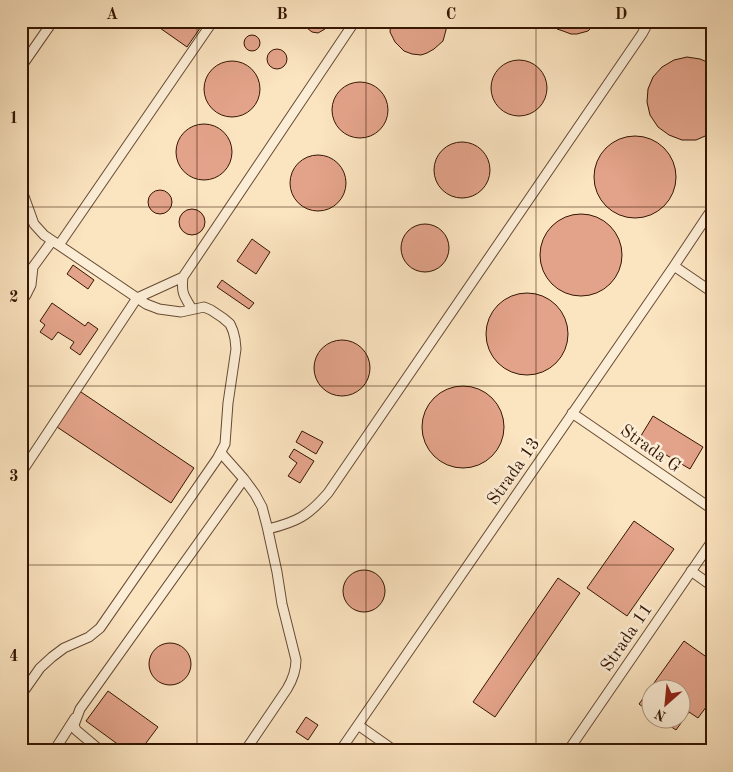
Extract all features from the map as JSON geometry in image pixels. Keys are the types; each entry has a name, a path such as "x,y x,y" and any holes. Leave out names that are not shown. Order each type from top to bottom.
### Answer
{"lane":[{"path":"21,67 53,21"},
{"path":"21,302 31,285 33,267 55,243 213,21"},
{"path":"21,474 137,298 182,277 355,21"},
{"path":"268,529 290,524 307,514 328,493 642,34 649,21"},
{"path":"21,188 34,224 55,243 146,304 181,312 204,307 211,310 230,324 235,339 225,444 221,453 100,628 89,637 64,648 52,657 40,668 21,696"},
{"name":"Strada 13","path":"340,751 712,209"},
{"path":"674,266 712,292"},
{"path":"182,277 183,294 192,309"},
{"name":"Strada G","path":"572,413 712,509"},
{"path":"221,453 244,479 262,507 277,572 282,604 296,660 293,679 245,751"},
{"path":"54,751 80,709 244,479"},
{"name":"Strada 11","path":"568,751 712,541"},
{"path":"691,571 712,586"},
{"path":"80,709 74,725 76,730 101,751"},
{"path":"358,725 395,751"}],"building":[{"path":"150,21 205,21 187,47"},
{"path":"304,21 329,21 325,29 318,33 312,32 307,28"},
{"path":"391,21 446,21 446,30 443,41 434,49 421,55 412,54 404,51 395,42 390,32"},
{"path":"551,21 598,21 588,31 571,34 557,29"},
{"path":"249,35 255,35 260,40 258,49 249,51 244,46 244,40"},
{"path":"277,49 284,52 287,59 284,66 277,69 270,66 267,59 270,52"},
{"path":"687,57 700,59 712,64 712,133 696,140 682,140 669,135 658,127 650,115 647,102 648,89 653,77 662,67 674,60"},
{"path":"513,60 525,60 539,68 547,82 545,99 539,108 525,116 513,116 503,111 496,104 491,94 491,82 496,72 503,65"},
{"path":"226,61 238,61 252,69 260,83 258,100 252,109 238,117 226,117 216,112 209,105 204,95 204,83 209,73 216,66"},
{"path":"354,82 366,82 380,90 388,104 386,121 380,130 366,138 354,138 344,133 337,126 332,116 332,104 337,94 344,87"},
{"path":"198,124 210,124 224,132 232,146 230,163 224,172 210,180 198,180 188,175 181,168 176,158 176,146 181,136 188,129"},
{"path":"635,136 651,139 664,148 673,161 676,177 673,193 664,206 651,215 635,218 619,215 606,206 597,193 594,177 597,161 606,148 619,139"},
{"path":"456,142 468,142 482,150 490,164 488,181 482,190 468,198 456,198 446,193 439,186 434,176 434,164 439,154 446,147"},
{"path":"312,155 324,155 338,163 346,177 344,194 338,203 324,211 312,211 302,206 295,199 290,189 290,177 295,167 302,160"},
{"path":"160,190 169,193 172,202 169,211 160,214 151,211 148,202 151,193"},
{"path":"192,209 201,213 205,222 201,231 192,235 183,231 179,222 183,213"},
{"path":"581,214 597,217 610,226 619,239 622,255 619,271 610,284 597,293 581,296 565,293 552,284 543,271 540,255 543,239 552,226 565,217"},
{"path":"420,224 430,224 439,228 445,234 449,248 445,262 439,268 430,272 420,272 411,268 405,262 401,253 401,243 405,234 411,228"},
{"path":"252,239 270,252 256,274 237,261"},
{"path":"73,265 94,280 88,289 67,274"},
{"path":"222,280 254,303 249,309 217,287"},
{"path":"527,293 543,296 556,305 565,318 568,334 565,350 556,363 543,372 527,375 511,372 498,363 489,350 486,334 489,318 498,305 511,296"},
{"path":"52,303 85,326 88,322 98,329 80,355 70,348 74,342 58,332 52,340 40,332 45,325 40,321"},
{"path":"336,340 348,340 362,348 370,362 368,379 362,388 348,396 336,396 326,391 319,384 314,374 314,362 319,352 326,345"},
{"path":"463,386 479,389 492,398 501,411 504,427 501,443 492,456 479,465 463,468 447,465 434,456 425,443 422,427 425,411 434,398 447,389"},
{"path":"75,388 194,468 171,503 51,423"},
{"path":"653,416 703,447 690,469 639,439"},
{"path":"302,431 323,442 316,454 296,442"},
{"path":"294,449 314,461 300,483 288,476 297,463 289,457"},
{"path":"634,521 674,549 627,616 587,588"},
{"path":"364,570 379,576 385,591 379,606 364,612 349,606 343,591 349,576"},
{"path":"558,578 580,593 495,717 473,702"},
{"path":"684,641 712,661 712,699 698,718 690,713 690,680 656,680"},
{"path":"170,643 185,649 191,664 185,679 170,685 155,679 149,664 155,649"},
{"path":"108,691 158,727 140,751 127,751 86,721"},
{"path":"306,717 318,725 308,740 296,732"}]}
